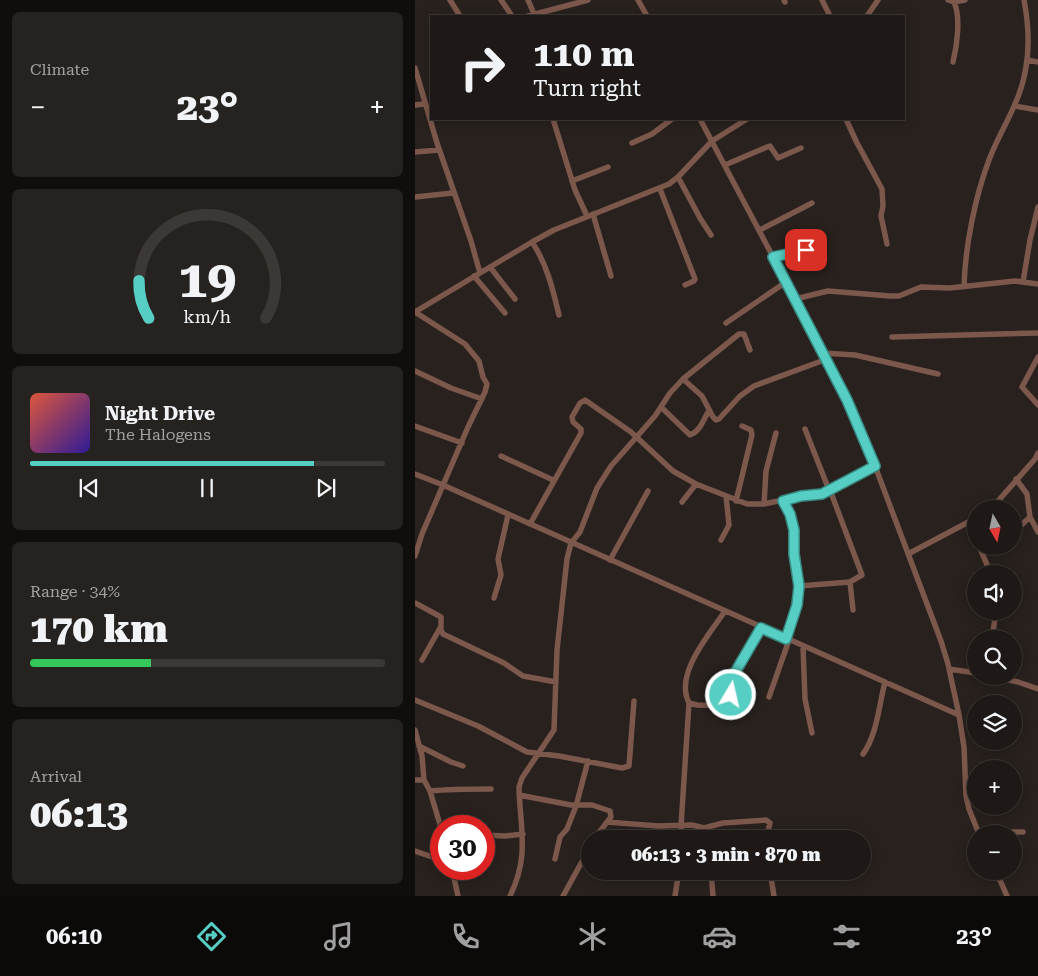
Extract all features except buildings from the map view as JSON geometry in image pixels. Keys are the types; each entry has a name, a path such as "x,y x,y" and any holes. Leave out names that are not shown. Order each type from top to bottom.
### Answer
{"street":[{"path":"450,0 459,15"},
{"path":"501,0 511,15"},
{"path":"528,0 531,15 588,0"},
{"path":"822,0 830,15"},
{"path":"868,15 879,0"},
{"path":"948,0 954,2 965,0"},
{"path":"963,287 968,245 982,182 1023,84 1029,34 1024,0"},
{"path":"641,1 647,15"},
{"path":"953,62 957,48 958,11 954,2"},
{"path":"1027,60 1038,62"},
{"path":"415,68 439,150 471,241 477,275 505,312"},
{"path":"415,105 425,104"},
{"path":"1015,106 1038,110"},
{"path":"553,120 572,181 590,215 611,276"},
{"path":"633,142 652,134 671,120"},
{"path":"701,120 827,359 875,466 941,641 949,669 959,715 966,796 976,825"},
{"path":"415,556 443,485 487,384 479,361 471,350 456,338 415,312 554,230 660,190 678,177 712,141 745,120"},
{"path":"846,120 882,189 883,206 881,216 887,244"},
{"path":"725,165 770,146 778,158 801,148"},
{"path":"415,152 439,150"},
{"path":"572,181 608,167"},
{"path":"678,177 699,218 711,235"},
{"path":"660,190 695,279 695,281 685,286"},
{"path":"415,198 453,193"},
{"path":"759,230 812,203"},
{"path":"1023,282 1038,207"},
{"path":"532,242 541,256 553,287 559,315"},
{"path":"773,257 823,247"},
{"path":"490,267 515,299"},
{"path":"726,323 786,282"},
{"path":"795,299 828,291 899,296 921,287 963,287 1023,282 1038,284"},
{"path":"892,336 1038,333"},
{"path":"510,896 521,864 523,848 519,795 521,778 554,730 557,650 564,583 571,543 580,532 603,477 683,379 739,334 744,334 750,350"},
{"path":"823,353 855,355 938,374"},
{"path":"1038,357 1022,387 1038,405"},
{"path":"683,379 702,396 713,418 716,420 740,396 754,386 827,359"},
{"path":"415,371 451,388 482,399"},
{"path":"530,524 581,433 581,429 573,422 572,417 582,401 588,402 635,437 673,471 697,484 747,504 763,504 801,496 817,495 875,466"},
{"path":"661,408 691,435 698,430 709,411"},
{"path":"415,426 462,443"},
{"path":"736,501 752,434 751,430 742,426"},
{"path":"799,586 850,582 862,575 805,429"},
{"path":"763,504 766,471 776,433"},
{"path":"998,500 1035,459 1038,453"},
{"path":"501,456 553,480"},
{"path":"415,474 959,715"},
{"path":"1016,479 1027,494 1030,516 1038,532"},
{"path":"682,502 697,484"},
{"path":"610,560 649,491"},
{"path":"721,540 729,525 726,496"},
{"path":"769,697 788,640 797,605 799,586 794,554 794,530 790,514 783,501"},
{"path":"494,598 501,575 498,559 508,515"},
{"path":"1023,523 1030,516"},
{"path":"908,554 967,523"},
{"path":"850,582 853,610"},
{"path":"415,603 441,617 440,628 422,660"},
{"path":"681,830 689,703 685,691 687,673 698,652 725,612"},
{"path":"440,628 443,634 504,663 523,676 556,682"},
{"path":"689,703 732,707 731,688 733,676 761,628"},
{"path":"803,646 805,699 812,733"},
{"path":"949,669 967,672"},
{"path":"863,754 869,746 873,735 885,682"},
{"path":"1022,683 1038,689"},
{"path":"415,700 478,726 527,752 622,768 629,766 634,701"},
{"path":"415,730 422,756 424,780 430,791 437,815"},
{"path":"419,746 463,766"},
{"path":"527,752 533,762"},
{"path":"555,859 560,837 567,829 576,806 588,761"},
{"path":"415,780 424,780"},
{"path":"430,791 491,788"},
{"path":"519,795 576,806 592,806 610,811 612,815 601,830"},
{"path":"607,822 658,826 697,826 704,828 723,823 766,820 769,823 768,830"},
{"path":"495,836 523,834"},
{"path":"415,851 430,856"},
{"path":"563,896 581,863"},
{"path":"455,880 457,896"},
{"path":"675,896 678,880"},
{"path":"712,880 713,896"},
{"path":"771,880 773,896"},
{"path":"1000,880 1007,896"}],"route":[{"path":"731,695 735,670 761,628 786,639 795,614 799,597 799,586 794,558 794,530 790,514 783,501 801,496 822,494 875,466 827,359 773,257 806,250"}]}
